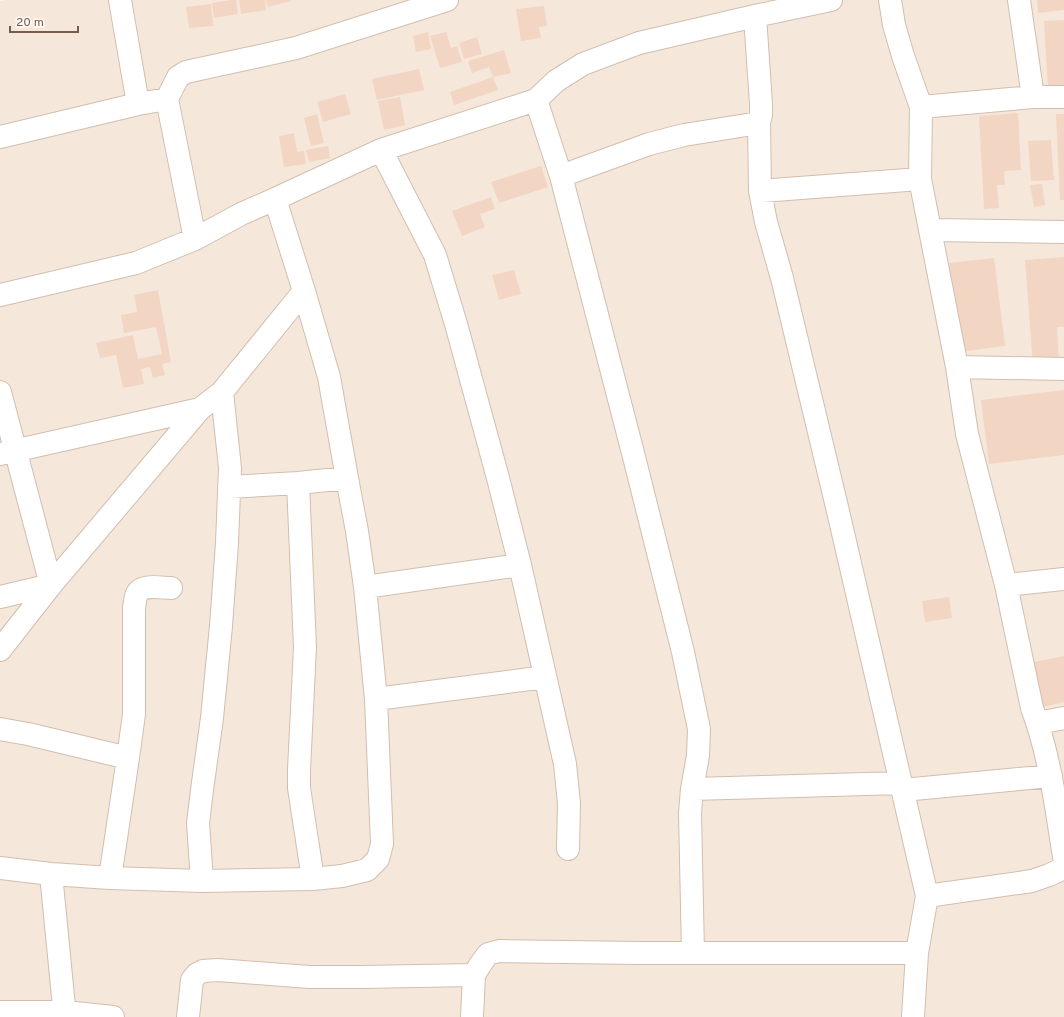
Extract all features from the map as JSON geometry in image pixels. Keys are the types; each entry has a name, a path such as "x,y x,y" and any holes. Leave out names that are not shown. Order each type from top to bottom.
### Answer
{"street":[{"path":"120,0 138,104"},
{"path":"195,239 167,99 178,77 186,72 296,48 447,0"},
{"path":"0,295 136,263 195,239 241,214 381,150 536,100 556,81 583,64 639,43 831,0"},
{"path":"890,0 900,48 921,107 920,179 957,367 967,434 1006,585 1032,708 1038,723 1051,776 1064,857"},
{"path":"1019,0 1033,97"},
{"path":"755,16 761,104 759,124 760,191 766,222 783,285 835,499 927,896 917,953 913,1017"},
{"path":"921,107 1033,97 1064,97"},
{"path":"0,137 138,104 167,99"},
{"path":"536,100 561,176 633,453 683,652 698,729 698,756 692,789 690,813 693,953"},
{"path":"561,176 649,144 684,135 759,124"},
{"path":"381,150 434,255 456,324 498,478 520,565 565,764 570,803 568,849"},
{"path":"760,191 920,179"},
{"path":"0,868 51,874 110,878 202,881 313,879 342,876 367,870 378,859 382,844 376,699 366,587 329,377 275,199"},
{"path":"930,230 1064,232"},
{"path":"0,650 51,585 200,409 222,392 304,291"},
{"path":"957,367 1064,369"},
{"path":"0,392 8,452 51,585"},
{"path":"202,881 198,823 212,718 227,543 230,468 222,392"},
{"path":"8,452 200,409"},
{"path":"229,487 346,478"},
{"path":"298,482 305,647 299,788 313,879"},
{"path":"366,587 520,565"},
{"path":"1006,585 1064,579"},
{"path":"0,596 51,585"},
{"path":"110,878 134,714 134,608 137,594 142,588 171,588"},
{"path":"376,699 545,677"},
{"path":"1038,723 1064,718"},
{"path":"0,729 28,734 128,758"},
{"path":"692,789 902,787 1051,776"},
{"path":"927,896 1032,881 1064,868"},
{"path":"51,874 65,1015"},
{"path":"472,1017 474,975 488,954 499,951 917,953"},
{"path":"188,1017 192,980 197,974 203,971 218,970 317,977 361,978 474,975"},
{"path":"0,1012 113,1017"}],"shaded area":[{"path":"1064,0 1064,1017 0,1017 0,1"}],"building":[{"path":"236,0 238,14 214,18 212,3"},
{"path":"239,0 265,0 266,10 241,14"},
{"path":"266,0 290,0 291,1 268,7"},
{"path":"1037,0 1064,0 1064,10 1038,13"},
{"path":"211,4 213,26 189,28 186,7"},
{"path":"544,6 547,26 539,27 541,38 521,41 516,9"},
{"path":"1064,20 1064,88 1048,89 1044,21"},
{"path":"428,32 431,49 416,52 413,36"},
{"path":"446,32 451,48 457,46 462,62 440,68 430,36"},
{"path":"477,37 482,54 464,59 459,43"},
{"path":"504,50 511,73 493,77 489,67 472,73 468,61"},
{"path":"419,69 424,90 377,100 372,79"},
{"path":"493,77 498,90 454,105 450,92"},
{"path":"345,94 351,114 323,122 317,102"},
{"path":"400,97 405,125 384,130 378,101"},
{"path":"1018,113 1021,170 1004,171 1005,185 997,185 999,208 984,209 979,116"},
{"path":"317,114 324,143 311,146 304,118"},
{"path":"1056,114 1064,114 1064,200 1060,200"},
{"path":"294,133 297,152 304,151 306,164 284,167 279,136"},
{"path":"1051,140 1054,180 1031,181 1028,141"},
{"path":"328,146 330,158 309,162 306,150"},
{"path":"541,166 548,187 499,203 491,182"},
{"path":"1042,184 1045,205 1034,207 1030,185"},
{"path":"491,197 495,209 480,214 485,227 462,236 452,211"},
{"path":"1064,257 1064,327 1057,327 1059,364 1033,366 1025,260"},
{"path":"994,258 1005,346 959,352 949,263"},
{"path":"514,270 521,294 499,300 492,275"},
{"path":"158,290 171,362 162,364 165,375 153,378 150,367 141,369 144,384 123,388 116,355 100,358 96,343 133,335 138,359 162,354 156,327 124,333 121,315 137,312 134,295"},
{"path":"1064,390 1064,455 989,464 981,400"},
{"path":"949,597 952,618 925,622 922,601"},
{"path":"1064,656 1064,702 1043,707 1034,662"}]}
